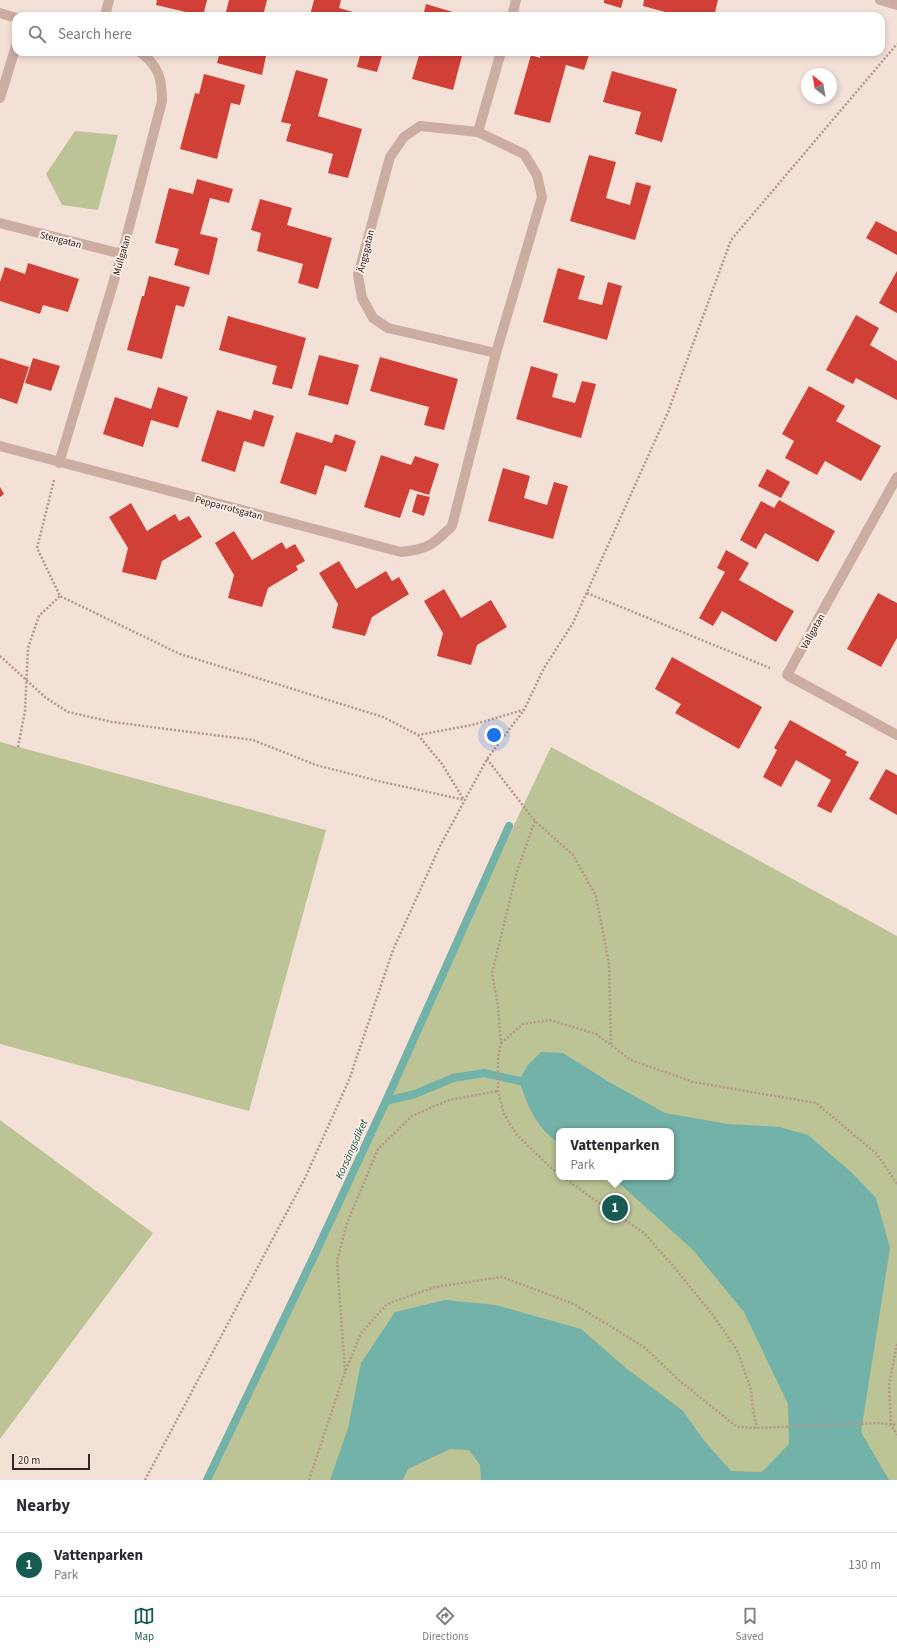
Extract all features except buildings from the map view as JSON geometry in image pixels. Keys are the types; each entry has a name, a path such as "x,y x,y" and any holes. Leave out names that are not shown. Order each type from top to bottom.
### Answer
{"street":[{"path":"106,12 109,0"},
{"path":"513,12 516,0"},
{"path":"880,0 897,5"},
{"path":"0,13 12,17"},
{"path":"0,98 13,56"},
{"name":"Mullgatan","path":"59,463 122,254 162,102 162,86 158,70 146,56"},
{"path":"478,132 500,56"},
{"name":"Ängsgatan","path":"452,526 496,353 542,197 537,175 524,154 478,132 420,126 404,137 390,157 358,275 362,298 373,318 388,328 496,353"},
{"name":"Stengatan","path":"0,223 122,254"},
{"name":"Pepparrotsgatan","path":"0,446 59,463 401,552 422,549 437,541 452,526"},
{"name":"Vallgatan","path":"787,675 897,477"},
{"path":"787,675 897,735"}],"path":[{"path":"146,1480 305,1178 349,1080 393,950 440,846 486,759 524,710 544,668 573,623 668,412 731,240 897,44"},
{"path":"59,463 37,548 60,596 180,654 383,717 418,735 442,764 465,800"},
{"path":"587,593 787,675"},
{"path":"18,747 24,711 28,648 39,616 60,596"},
{"path":"0,656 46,698 68,712 112,722 253,740 316,765 378,781 465,800"},
{"path":"418,735 472,725 524,710"},
{"path":"486,759 535,821 573,855 596,896 609,963 611,1046"},
{"path":"535,821 517,871 492,973 498,1006 501,1043 498,1058 498,1091 504,1114 516,1135 556,1172"},
{"path":"501,1043 523,1024 550,1020 596,1034 631,1060 693,1082 816,1103 877,1154 897,1184"},
{"path":"345,1372 337,1261 347,1223 378,1149 412,1116 449,1100 498,1091"},
{"path":"567,1180 644,1233 712,1314 737,1350 751,1390 757,1428"},
{"path":"309,1480 345,1372 361,1333 387,1304 435,1286 502,1278 574,1304 644,1347 682,1382 737,1428 879,1423 897,1425"},
{"path":"897,1344 889,1385 891,1424 897,1435"}],"green space":[{"path":"75,131 118,135 98,210 62,205 46,174"},
{"path":"0,742 326,830 249,1111 0,1044"},
{"path":"551,747 897,936 897,1480 204,1480"},
{"path":"0,1120 153,1233 0,1439"}],"water":[{"path":"541,1052 563,1053 609,1082 665,1113 728,1124 780,1127 808,1135 851,1172 876,1198 890,1248 861,1432 889,1480 481,1480 480,1465 469,1450 450,1449 408,1469 403,1480 330,1480 348,1428 361,1363 395,1312 445,1300 496,1305 581,1329 627,1369 682,1410 706,1443 731,1471 762,1472 789,1444 788,1404 744,1312 693,1250 614,1180 674,1180 674,1128 556,1128 556,1141 544,1130 534,1116 519,1081 527,1066"}],"waterway":[{"name":"Korsängsdiket","path":"207,1480 386,1101 509,826"},
{"path":"386,1101 415,1094 453,1078 484,1073 529,1083"}],"place":[{"name":"Vattenparken","path":"615,1208"}]}
